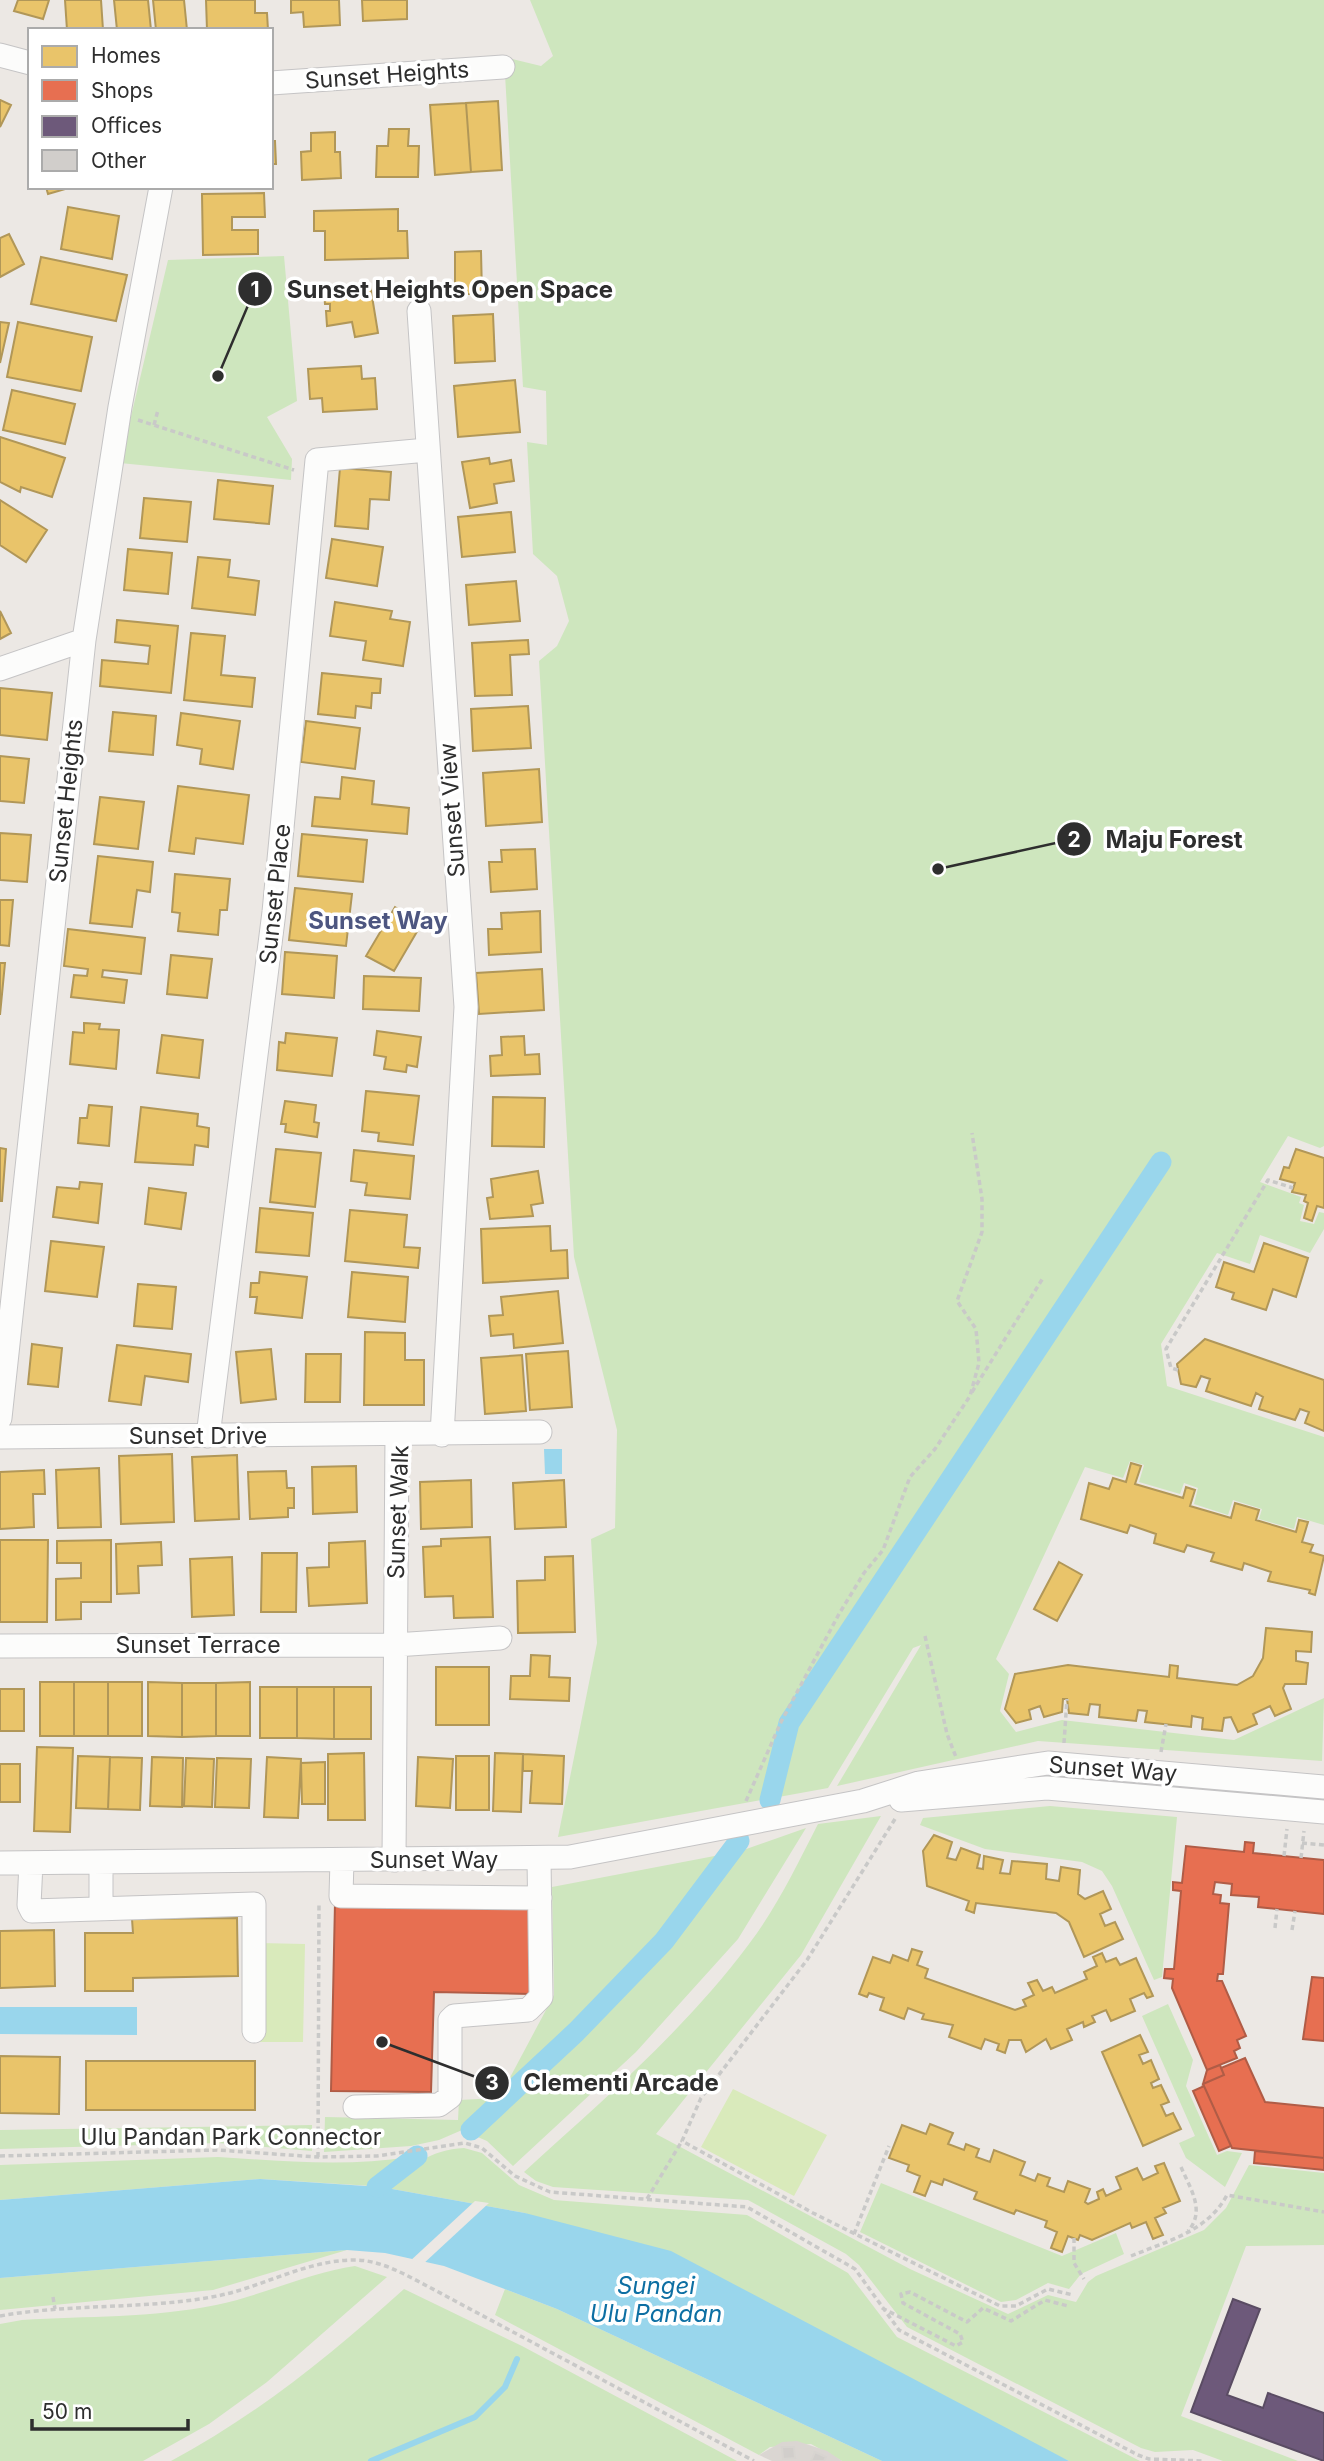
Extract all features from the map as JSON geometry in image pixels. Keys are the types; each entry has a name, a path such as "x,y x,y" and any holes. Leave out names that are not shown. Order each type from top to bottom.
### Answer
{"street":[{"path":"0,55 28,62"},
{"name":"Sunset Heights","path":"273,83 503,67"},
{"name":"Sunset Heights","path":"0,1418 83,640 161,189"},
{"name":"Sunset View","path":"419,311 426,450 466,1007 442,1435"},
{"path":"315,477 319,459 426,450"},
{"name":"Sunset Place","path":"208,1436 274,912 315,477"},
{"path":"0,669 83,640"},
{"name":"Sunset Walk","path":"394,1860 397,1436 540,1432"},
{"name":"Sunset Drive","path":"0,1437 397,1436"},
{"path":"395,1645 500,1638"},
{"name":"Sunset Terrace","path":"0,1646 395,1645"},
{"name":"Sunset Way","path":"0,1863 570,1857 863,1801 919,1783 1048,1763 1324,1787"},
{"name":"Sunset Way","path":"863,1801 1047,1788 1324,1812"},
{"path":"355,2108 439,2105 446,2102 450,2096 450,2020 454,2016 528,2010 536,2005 541,1997 539,1859"},
{"path":"342,1860 341,1896 540,1898"},
{"path":"101,1862 101,1908"},
{"path":"31,1863 29,1905 32,1911 254,1904 254,2031"}],"path":[{"path":"154,425 158,410"},
{"path":"120,414 315,477"},
{"path":"970,1396 979,1363 976,1329 957,1301 982,1232 982,1199 972,1133"},
{"path":"1178,1370 1171,1368 1166,1349 1268,1180 1293,1188"},
{"path":"742,1810 781,1722 839,1614 864,1573 883,1550 898,1516 910,1477 935,1449 1044,1279"},
{"path":"925,1636 947,1734 964,1775"},
{"path":"1065,1747 1067,1699"},
{"path":"1161,1754 1166,1724"},
{"path":"646,2200 682,2141 701,2098 807,1960 893,1823 904,1799"},
{"path":"1284,1856 1287,1824 1295,1824"},
{"path":"1301,1858 1304,1825"},
{"path":"1302,1843 1324,1845"},
{"path":"318,2157 319,1891"},
{"path":"1275,1928 1277,1909"},
{"path":"1292,1930 1295,1911"},
{"path":"682,2141 854,2234 1000,2306 1016,2306 1048,2289 1073,2295"},
{"name":"Ulu Pandan Park Connector","path":"0,2156 217,2150 318,2157 377,2156 465,2143 482,2148 515,2176 550,2192 735,2204 756,2210 855,2269 899,2330 1138,2455 1149,2459 1204,2461"},
{"path":"854,2234 889,2146"},
{"path":"1181,2167 1197,2211 1195,2223 1187,2233"},
{"path":"1131,2256 1187,2233 1213,2217 1227,2195 1324,2212"},
{"path":"1074,2238 1074,2263 1084,2279"},
{"path":"0,2316 55,2309 172,2303 207,2298 259,2285 329,2262 358,2260 390,2268 429,2287 754,2461"},
{"path":"880,2307 956,2346 963,2342 960,2334 902,2303 901,2294 910,2292 967,2322 983,2308 1011,2321 1045,2300 1068,2306"},
{"path":"53,2297 55,2309"}],"green space":[{"path":"530,0 1324,0 1324,1146 1320,1148 1288,1136 1260,1182 1301,1197 1299,1203 1304,1205 1300,1221 1314,1224 1319,1212 1324,1213 1324,1229 1310,1253 1260,1235 1250,1264 1217,1253 1161,1344 1167,1386 1324,1437 1324,1525 1297,1517 1294,1529 1259,1519 1262,1509 1233,1500 1228,1515 1194,1504 1198,1488 1184,1483 1180,1494 1139,1482 1144,1465 1130,1461 1123,1478 1085,1467 996,1659 1009,1674 1000,1711 1016,1732 1062,1720 1234,1740 1324,1698 1322,1761 1038,1741 837,1786 921,1645 913,1648 828,1788 558,1837 597,1643 591,1539 615,1528 617,1430 574,1257 539,661 557,646 569,621 557,576 533,554 527,442 547,445 546,391 523,387 504,57 541,66 553,56"},
{"path":"284,256 297,401 267,417 292,459 291,480 120,463 168,260"},
{"path":"1050,1806 1177,1817 1162,1977 1154,1980 1112,1886 1102,1871 1082,1862 985,1849 920,1825 923,1818"},
{"path":"881,1816 801,1955 656,2134 910,2269 1008,2314 1048,2295 1076,2302 1088,2282 1096,2276 1204,2230 1226,2208 1249,2165 1324,2173 1324,2245 1246,2246 1181,2416 1298,2461 1223,2461 1193,2450 1155,2452 1141,2448 907,2327 859,2265 846,2254 748,2200 553,2187 536,2181 524,2172 642,2064 724,1976 769,1915 818,1824"},
{"path":"806,1828 738,1939 636,2052 513,2166 487,2141 473,2135 579,2036 669,1943 735,1853"},
{"path":"725,1854 661,1939 574,2030 469,2127 439,2140 411,2146 324,2152 325,2117 458,2120 459,2100 499,2098 554,1995 552,1887"},
{"path":"259,1943 305,1944 303,2042 257,2042"},
{"path":"1168,2004 1193,2060 1186,2086 1217,2155 1227,2151 1242,2153 1225,2187 1186,2158 1179,2143 1195,2136 1142,2016"},
{"path":"733,2089 827,2135 794,2196 701,2147"},
{"path":"312,2125 312,2151 218,2143 0,2149 0,2130"},
{"path":"464,2148 482,2153 519,2185 554,2200 747,2215 848,2273 897,2337 1140,2461 1069,2461 525,2213 381,2187 430,2156"},
{"path":"218,2157 362,2162 410,2157 372,2186 260,2179 0,2200 0,2165"},
{"path":"881,2183 1062,2256 1116,2233 1124,2254 1081,2274 1069,2289 1048,2283 1016,2300 1001,2302 860,2232"},
{"path":"347,2250 213,2290 0,2310 0,2278"},
{"path":"355,2266 387,2277 267,2382 209,2424 143,2461 0,2461 0,2324 22,2320 192,2309 234,2301 337,2269"},
{"path":"404,2289 522,2346 737,2461 171,2461 263,2404 349,2337"},
{"path":"505,2289 557,2309 882,2461 842,2461 811,2444 770,2447 759,2455 495,2315"}],"shaded area":[{"path":"797,2441 827,2451 842,2461 772,2461 759,2455 782,2442"}],"water":[{"path":"544,1449 562,1449 562,1474 545,1474"},
{"path":"0,2007 137,2007 137,2035 0,2034"},
{"name":"Sungei Ulu Pandan","path":"260,2179 381,2187 525,2213 671,2251 1069,2461 882,2461 557,2309 444,2266 385,2253 347,2250 0,2278 0,2200"}],"pier":[{"path":"475,2201 489,2203 422,2265 409,2262"}],"building: Homes":[{"path":"18,0 49,0 43,19 14,11"},
{"path":"65,0 101,0 103,28 67,28"},
{"path":"114,0 148,0 151,28 117,28"},
{"path":"153,0 184,0 187,28 156,28"},
{"path":"206,0 255,0 255,13 267,13 268,28 207,28"},
{"path":"291,0 339,0 340,25 304,27 303,12 291,13"},
{"path":"362,0 407,0 407,19 363,21"},
{"path":"0,100 11,105 0,127"},
{"path":"498,101 502,170 471,172 466,103"},
{"path":"466,103 471,172 435,175 430,105"},
{"path":"389,129 409,129 408,146 419,146 418,177 376,177 377,146 388,146"},
{"path":"335,132 335,152 340,152 341,178 302,180 301,152 311,151 311,133"},
{"path":"273,141 275,141 276,164 273,164"},
{"path":"47,189 65,189 48,194"},
{"path":"264,193 265,217 232,217 232,230 258,230 258,254 203,255 202,194"},
{"path":"68,207 119,216 112,259 61,249"},
{"path":"398,209 398,231 407,231 408,258 325,260 325,231 314,231 314,211"},
{"path":"9,234 24,264 0,277 0,238"},
{"path":"481,251 482,294 455,294 455,252"},
{"path":"41,257 127,275 116,321 31,304"},
{"path":"370,284 378,333 355,337 352,322 327,326 326,311 330,311 330,304 325,304 324,292"},
{"path":"493,314 495,361 455,363 453,316"},
{"path":"0,322 9,323 0,363"},
{"path":"18,322 92,337 81,391 7,377"},
{"path":"361,366 362,379 375,378 377,409 323,412 322,398 310,399 308,369"},
{"path":"515,380 520,432 458,437 454,386"},
{"path":"12,390 75,404 65,444 3,430"},
{"path":"0,437 65,458 52,497 21,487 20,492 0,482"},
{"path":"489,458 490,464 511,460 514,481 494,484 497,503 470,508 462,462"},
{"path":"340,468 391,472 389,500 370,499 368,529 335,526"},
{"path":"218,480 273,486 269,524 214,519"},
{"path":"144,498 191,502 187,542 140,538"},
{"path":"0,500 47,530 26,562 0,545"},
{"path":"511,512 515,552 462,557 458,517"},
{"path":"332,539 383,547 377,586 326,578"},
{"path":"128,549 172,553 168,594 124,590"},
{"path":"198,557 230,560 228,577 259,581 255,615 192,608"},
{"path":"516,581 520,621 469,625 466,585"},
{"path":"335,602 392,611 390,619 410,622 403,666 363,660 366,641 330,636"},
{"path":"0,611 11,633 0,639"},
{"path":"117,620 178,626 171,693 100,686 102,660 148,664 150,646 115,642"},
{"path":"191,633 225,636 221,675 255,678 252,707 184,700"},
{"path":"528,640 529,654 510,655 512,695 475,696 472,643"},
{"path":"322,673 381,679 380,693 372,693 371,708 356,706 355,718 318,714"},
{"path":"0,688 52,693 47,740 0,735"},
{"path":"528,706 531,748 473,751 471,709"},
{"path":"113,712 156,716 153,755 109,751"},
{"path":"181,713 240,721 233,769 200,764 202,749 177,745"},
{"path":"306,721 360,728 355,769 301,762"},
{"path":"0,756 29,759 24,803 0,801"},
{"path":"539,769 542,822 486,826 483,773"},
{"path":"342,777 374,781 372,804 409,808 407,834 312,826 315,797 340,799"},
{"path":"178,786 249,795 243,844 196,838 194,854 169,851"},
{"path":"100,797 144,802 138,849 94,844"},
{"path":"0,833 31,835 27,882 0,880"},
{"path":"302,834 367,840 363,882 298,876"},
{"path":"535,849 537,889 491,892 489,862 502,862 501,850"},
{"path":"98,856 153,862 150,892 137,890 132,927 90,923"},
{"path":"175,874 230,879 227,910 220,910 218,935 178,931 180,913 172,912"},
{"path":"295,888 352,894 346,946 289,940"},
{"path":"0,900 13,900 9,946 0,945"},
{"path":"395,907 422,923 394,971 366,956"},
{"path":"540,911 541,952 489,955 488,929 502,929 501,913"},
{"path":"68,929 145,938 141,974 103,970 102,977 127,980 124,1003 71,997 74,975 87,976 88,969 64,966"},
{"path":"285,952 337,956 334,998 282,994"},
{"path":"171,955 212,959 207,998 167,994"},
{"path":"0,963 5,963 0,1015"},
{"path":"542,969 544,1010 479,1014 476,973"},
{"path":"364,976 421,978 419,1011 363,1009"},
{"path":"84,1023 100,1024 99,1029 119,1030 116,1069 70,1064 73,1032 84,1033"},
{"path":"377,1031 421,1037 417,1067 407,1065 406,1072 384,1069 386,1057 374,1055"},
{"path":"286,1033 337,1038 332,1076 277,1070 279,1042 285,1043"},
{"path":"162,1035 203,1040 199,1078 157,1073"},
{"path":"524,1036 525,1055 539,1054 540,1074 491,1076 490,1056 502,1055 501,1037"},
{"path":"366,1091 419,1096 413,1145 378,1141 379,1133 362,1131"},
{"path":"493,1097 545,1098 544,1147 492,1146"},
{"path":"285,1101 316,1105 314,1122 319,1123 317,1137 285,1132 286,1124 281,1124"},
{"path":"89,1105 112,1107 109,1146 78,1143 80,1118 87,1118"},
{"path":"141,1107 198,1114 197,1126 209,1128 208,1147 195,1145 193,1165 135,1162"},
{"path":"0,1148 6,1149 2,1201 0,1201"},
{"path":"276,1149 321,1153 315,1207 270,1202"},
{"path":"1296,1149 1324,1158 1324,1208 1317,1206 1312,1221 1304,1218 1308,1203 1304,1201 1306,1195 1292,1192 1295,1183 1280,1179 1284,1167 1289,1168"},
{"path":"354,1150 414,1156 410,1199 365,1195 367,1183 351,1181"},
{"path":"538,1171 543,1203 531,1205 533,1216 490,1219 487,1198 493,1197 491,1179"},
{"path":"80,1182 102,1184 98,1223 53,1217 57,1187 79,1189"},
{"path":"149,1188 186,1193 181,1229 145,1224"},
{"path":"260,1208 313,1213 309,1256 256,1252"},
{"path":"350,1210 407,1215 404,1247 420,1248 418,1268 345,1261"},
{"path":"550,1226 551,1251 567,1250 568,1278 483,1283 481,1229"},
{"path":"51,1241 104,1247 97,1297 45,1291"},
{"path":"1264,1243 1308,1258 1296,1297 1273,1289 1266,1310 1232,1299 1234,1293 1216,1287 1224,1262 1254,1272"},
{"path":"260,1272 307,1277 302,1318 255,1313 257,1297 250,1297 251,1283 259,1283"},
{"path":"352,1272 408,1277 405,1322 348,1317"},
{"path":"138,1284 176,1287 172,1329 134,1326"},
{"path":"558,1291 563,1343 514,1348 513,1334 491,1336 489,1316 503,1315 501,1297"},
{"path":"365,1332 405,1333 405,1360 424,1360 424,1405 364,1405"},
{"path":"1205,1339 1324,1380 1324,1431 1305,1423 1309,1412 1300,1409 1295,1420 1259,1409 1263,1397 1256,1393 1251,1406 1206,1391 1210,1379 1201,1376 1196,1387 1181,1384 1177,1364"},
{"path":"32,1344 62,1348 58,1387 28,1384"},
{"path":"117,1345 191,1354 188,1382 145,1376 141,1405 109,1401"},
{"path":"271,1349 276,1399 241,1403 236,1352"},
{"path":"568,1351 572,1407 530,1410 526,1354"},
{"path":"306,1354 341,1354 340,1402 305,1402"},
{"path":"522,1355 526,1411 485,1414 481,1358"},
{"path":"172,1454 174,1522 121,1524 119,1456"},
{"path":"237,1455 239,1519 195,1521 192,1457"},
{"path":"1131,1463 1141,1466 1135,1484 1183,1498 1186,1487 1195,1490 1190,1506 1231,1518 1235,1503 1259,1510 1256,1520 1296,1532 1299,1520 1308,1522 1302,1542 1313,1545 1310,1552 1324,1556 1315,1595 1309,1593 1310,1590 1268,1581 1271,1572 1244,1563 1242,1570 1211,1561 1214,1553 1187,1545 1184,1552 1154,1543 1156,1534 1130,1525 1127,1533 1081,1519 1089,1483 1109,1489 1113,1478 1126,1482"},
{"path":"356,1466 357,1512 313,1514 312,1467"},
{"path":"99,1468 101,1527 58,1528 56,1470"},
{"path":"44,1470 45,1494 33,1494 34,1527 0,1529 0,1472"},
{"path":"286,1471 287,1488 294,1488 294,1508 288,1508 288,1517 250,1519 248,1472"},
{"path":"471,1480 472,1527 421,1529 420,1482"},
{"path":"564,1480 566,1527 515,1529 513,1483"},
{"path":"490,1537 493,1617 454,1618 453,1596 425,1597 423,1547 441,1546 441,1539"},
{"path":"0,1540 48,1540 47,1622 0,1622"},
{"path":"111,1540 111,1602 81,1602 81,1619 56,1620 56,1579 81,1578 81,1563 57,1563 57,1541"},
{"path":"365,1541 367,1603 309,1606 307,1568 329,1567 329,1543"},
{"path":"161,1542 162,1565 138,1566 139,1593 117,1594 116,1544"},
{"path":"262,1553 297,1553 296,1612 261,1612"},
{"path":"573,1556 575,1632 518,1633 517,1581 545,1580 545,1557"},
{"path":"232,1557 234,1615 192,1617 190,1559"},
{"path":"1059,1562 1082,1575 1057,1621 1034,1609"},
{"path":"1266,1628 1312,1632 1311,1652 1296,1651 1296,1661 1308,1663 1306,1684 1285,1684 1283,1688 1291,1709 1275,1716 1270,1706 1253,1714 1257,1724 1238,1732 1231,1717 1224,1718 1222,1731 1202,1729 1203,1718 1192,1716 1191,1727 1145,1722 1147,1711 1138,1710 1136,1721 1099,1717 1100,1705 1090,1704 1088,1715 1069,1713 1067,1699 1063,1699 1062,1712 1044,1717 1040,1706 1029,1710 1031,1719 1016,1723 1005,1709 1015,1674 1068,1665 1169,1677 1170,1665 1178,1666 1177,1678 1237,1685 1253,1676 1263,1658"},
{"path":"531,1655 550,1656 549,1677 570,1678 569,1701 510,1699 511,1676 530,1676"},
{"path":"436,1667 489,1667 489,1725 436,1725"},
{"path":"40,1682 74,1682 74,1736 40,1736"},
{"path":"74,1682 108,1682 108,1736 74,1736"},
{"path":"108,1682 142,1682 142,1736 108,1736"},
{"path":"148,1682 182,1683 182,1737 148,1736"},
{"path":"250,1682 250,1736 216,1736 216,1683"},
{"path":"182,1683 216,1683 216,1736 182,1737"},
{"path":"260,1687 297,1687 297,1738 260,1738"},
{"path":"297,1687 334,1687 334,1739 297,1738"},
{"path":"334,1687 371,1687 371,1739 334,1739"},
{"path":"0,1689 24,1689 24,1731 0,1731"},
{"path":"37,1747 73,1748 70,1832 34,1831"},
{"path":"364,1753 365,1820 328,1820 328,1754"},
{"path":"495,1753 523,1754 521,1812 493,1811"},
{"path":"523,1754 564,1756 562,1804 530,1803 532,1771 523,1771"},
{"path":"78,1756 110,1757 108,1809 76,1808"},
{"path":"456,1756 489,1756 489,1810 456,1810"},
{"path":"110,1757 142,1758 140,1810 108,1809"},
{"path":"152,1757 183,1758 182,1807 150,1806"},
{"path":"267,1757 301,1759 298,1818 264,1817"},
{"path":"418,1757 453,1759 450,1808 416,1806"},
{"path":"186,1758 214,1759 212,1807 184,1806"},
{"path":"217,1758 251,1759 249,1808 215,1807"},
{"path":"325,1762 325,1804 302,1804 301,1763"},
{"path":"0,1764 20,1764 20,1802 0,1802"},
{"path":"934,1835 952,1842 947,1858 956,1860 961,1848 980,1855 977,1868 983,1869 984,1856 1003,1860 1000,1873 1010,1874 1012,1861 1047,1864 1046,1879 1059,1881 1061,1867 1080,1870 1078,1894 1085,1899 1103,1891 1111,1909 1100,1914 1105,1926 1115,1922 1123,1939 1084,1957 1069,1922 1056,1913 976,1903 974,1913 966,1910 969,1901 927,1886 923,1851"},
{"path":"237,1918 238,1976 133,1978 133,1991 85,1991 85,1933 133,1933 132,1919"},
{"path":"54,1930 55,1986 0,1988 0,1931"},
{"path":"912,1949 922,1952 917,1965 928,1969 925,1978 1015,2010 1026,2006 1023,2000 1034,1995 1028,1983 1037,1980 1043,1991 1052,1987 1055,1993 1087,1979 1084,1972 1097,1966 1093,1957 1102,1953 1106,1962 1116,1958 1120,1965 1136,1958 1153,1996 1147,1998 1144,1993 1130,1999 1135,2011 1111,2021 1106,2010 1092,2016 1095,2022 1084,2027 1083,2022 1067,2029 1072,2040 1051,2049 1046,2039 1026,2052 1021,2040 1009,2040 1005,2053 997,2050 999,2044 985,2039 981,2049 949,2037 953,2025 922,2019 924,2014 908,2008 904,2019 880,2010 884,1998 869,1993 867,1997 859,1994 873,1957 890,1963 893,1955 908,1961"},
{"path":"1140,2035 1148,2052 1139,2055 1143,2064 1151,2060 1159,2079 1151,2083 1153,2088 1161,2085 1169,2102 1161,2105 1166,2116 1173,2113 1181,2129 1143,2146 1102,2052"},
{"path":"0,2056 60,2057 59,2114 0,2113"},
{"path":"86,2061 255,2061 255,2110 86,2110"},
{"path":"930,2124 953,2133 948,2144 964,2150 966,2144 979,2149 976,2157 990,2162 994,2150 1025,2162 1020,2175 1035,2181 1038,2174 1050,2178 1047,2186 1064,2192 1068,2181 1090,2189 1085,2202 1088,2204 1099,2199 1097,2192 1103,2189 1106,2196 1121,2189 1116,2177 1137,2168 1143,2180 1158,2173 1155,2166 1164,2163 1180,2201 1163,2208 1166,2213 1155,2218 1163,2235 1153,2239 1146,2222 1132,2228 1130,2223 1092,2240 1080,2235 1078,2240 1068,2236 1062,2252 1051,2248 1057,2232 1045,2227 1047,2221 1016,2210 1014,2214 974,2199 977,2192 944,2179 942,2185 931,2181 925,2196 914,2192 920,2176 907,2171 909,2165 889,2158 902,2125 926,2134"}],"building: Shops":[{"path":"1245,1842 1254,1843 1253,1853 1324,1860 1324,1914 1258,1907 1259,1897 1231,1895 1232,1884 1215,1882 1213,1894 1221,1895 1220,1903 1229,1904 1223,1974 1218,1974 1217,1981 1222,1981 1246,2036 1237,2040 1240,2048 1234,2051 1237,2058 1207,2070 1172,1988 1173,1979 1164,1978 1165,1969 1174,1969 1181,1891 1173,1890 1173,1882 1182,1883 1186,1846 1244,1852"},
{"path":"335,1903 533,1907 531,1994 434,1992 431,2092 331,2091"},
{"path":"1312,1977 1324,1978 1324,2041 1303,2039"},
{"path":"1245,2058 1265,2102 1324,2108 1324,2158 1232,2148 1203,2084 1224,2075 1221,2068"},
{"path":"1220,2065 1224,2075 1203,2084 1207,2070"},
{"path":"1204,2086 1231,2146 1219,2151 1193,2091"},
{"path":"1255,2151 1324,2158 1324,2170 1254,2163"}],"building: Offices":[{"path":"1233,2299 1260,2309 1227,2395 1263,2408 1268,2393 1324,2413 1324,2461 1191,2412"}],"building: Other":[{"path":"782,2447 794,2447 795,2458 783,2459"},
{"path":"815,2452 826,2457 824,2461 811,2461"}],"waterway":[{"path":"770,1800 789,1723 1161,1162"},
{"path":"471,2130 576,2032 664,1941 739,1841"},
{"path":"377,2187 417,2156"},
{"path":"371,2461 475,2417 505,2387 517,2359"}],"place":[{"name":"Sunset Heights Open Space","path":"218,376"},
{"name":"Maju Forest","path":"938,869"},
{"name":"Clementi Arcade","path":"382,2042"}],"district":[{"name":"Sunset Way","path":"378,921"}]}
